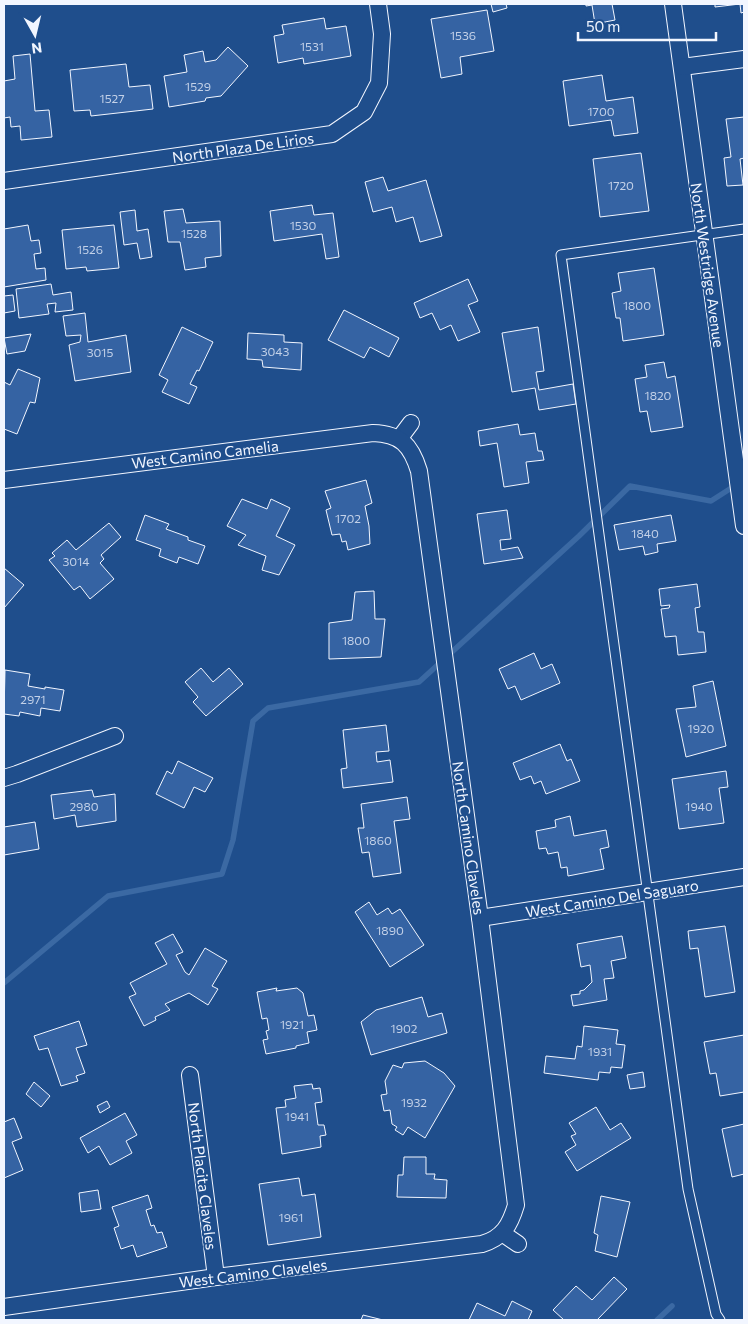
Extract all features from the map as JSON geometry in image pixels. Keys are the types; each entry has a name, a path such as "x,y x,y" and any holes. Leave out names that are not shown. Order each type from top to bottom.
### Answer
{"street":[{"name":"North Plaza De Lirios","path":"4,181 332,134 364,112 379,83 382,34 378,4"},
{"name":"North Westridge Avenue","path":"673,4 744,526"},
{"path":"682,67 744,59"},
{"path":"402,441 411,423"},
{"name":"West Camino Camelia","path":"4,480 373,433 386,434 402,441"},
{"name":"North Camino Claveles","path":"402,441 410,449 419,471 516,1195 516,1205 512,1218 501,1234"},
{"path":"4,778 115,736"},
{"name":"West Camino Del Saguaro","path":"480,918 744,877"},
{"name":"North Placita Claveles","path":"190,1075 216,1277"},
{"path":"501,1234 518,1244"},
{"name":"West Camino Claveles","path":"4,1307 216,1277 482,1244 493,1240 501,1234"}],"lane":[{"path":"720,1320 716,1314 688,1189 561,255 744,229"}],"building":[{"path":"491,4 506,4 507,8 493,12"},
{"path":"586,4 612,4 615,20 595,24 592,5 586,6"},
{"path":"715,4 740,4 715,7"},
{"path":"740,4 744,4 744,12 741,13"},
{"path":"487,10 494,51 460,57 462,74 441,78 431,19"},
{"path":"324,18 326,29 346,26 351,56 304,64 303,58 278,63 274,36 284,34 282,25"},
{"path":"228,47 248,66 221,96 206,98 205,101 169,107 164,76 187,72 184,55 203,51 205,62 216,60"},
{"path":"30,54 35,111 49,110 52,137 21,140 20,126 11,127 10,117 4,118 4,81 15,79 13,56"},
{"path":"126,64 129,87 150,85 153,109 91,116 90,110 74,111 70,70"},
{"path":"602,75 606,101 633,97 638,133 614,136 611,120 569,126 563,81"},
{"path":"744,117 744,158 740,159 743,185 727,186 724,158 731,157 726,119"},
{"path":"641,153 649,211 600,217 593,159"},
{"path":"383,177 388,191 426,180 442,236 420,242 413,217 396,222 392,207 373,212 365,182"},
{"path":"312,205 314,215 333,213 339,257 326,259 322,234 274,241 270,211"},
{"path":"183,209 186,223 220,221 221,256 205,258 206,267 185,270 180,242 168,242 164,211"},
{"path":"135,210 137,231 148,229 152,257 140,259 137,243 124,245 120,212"},
{"path":"28,225 31,241 39,240 41,253 34,254 36,269 45,268 46,280 4,287 4,229"},
{"path":"114,225 119,268 87,271 86,267 66,269 62,230"},
{"path":"654,268 664,335 623,341 620,318 616,318 612,293 621,291 618,273"},
{"path":"468,279 478,301 468,305 480,332 458,341 451,325 440,330 432,313 420,318 414,303"},
{"path":"51,284 53,295 71,292 73,310 55,312 56,303 47,304 49,314 19,318 16,289"},
{"path":"13,295 15,311 4,313 4,296"},
{"path":"344,310 399,338 389,357 370,347 364,358 328,340"},
{"path":"85,313 88,342 126,335 131,372 75,381 69,345 80,342 81,335 66,336 63,316"},
{"path":"182,327 213,342 199,371 197,370 190,384 197,387 189,404 162,392 168,380 159,375"},
{"path":"538,327 544,371 536,372 539,390 573,384 576,404 539,410 535,388 512,392 502,333"},
{"path":"248,333 284,335 284,342 302,343 301,370 263,367 262,360 247,359"},
{"path":"31,334 25,351 7,354 4,338"},
{"path":"664,362 667,378 675,376 683,427 651,432 647,411 640,412 635,379 647,377 645,365"},
{"path":"18,369 40,378 35,403 30,402 17,434 4,429 4,382 10,385"},
{"path":"518,424 520,435 535,433 538,451 542,451 544,460 526,462 529,483 504,487 497,443 480,446 478,431"},
{"path":"366,480 372,503 365,506 370,544 348,550 346,541 342,542 340,534 332,535 326,510 331,508 325,491"},
{"path":"242,499 267,509 271,499 290,508 276,536 295,545 279,575 262,570 266,556 238,545 246,535 227,526"},
{"path":"507,510 511,539 500,540 501,550 518,547 523,558 484,564 477,514"},
{"path":"145,515 169,524 166,529 205,546 198,564 179,557 177,563 159,556 161,549 136,540"},
{"path":"671,515 676,541 657,544 658,552 645,555 643,546 619,550 614,525"},
{"path":"109,523 121,537 101,555 104,559 100,563 114,579 90,599 80,586 74,590 49,560 55,556 52,553 67,540 76,550"},
{"path":"4,568 24,585 4,608"},
{"path":"697,584 700,607 695,608 698,632 704,632 706,652 678,655 676,636 665,637 661,609 669,608 670,605 661,606 659,589"},
{"path":"374,591 375,619 385,619 381,657 329,659 329,623 352,620 355,592"},
{"path":"534,653 541,669 552,664 560,683 521,700 515,686 508,689 499,669"},
{"path":"201,668 213,682 229,668 243,684 206,716 193,702 198,697 185,682"},
{"path":"5,670 30,674 28,686 64,690 60,711 41,708 40,716 20,712 19,716 4,714"},
{"path":"713,681 726,746 686,757 676,709 696,707 693,686"},
{"path":"386,725 389,751 376,752 377,762 390,760 393,782 343,788 341,769 347,768 343,730"},
{"path":"560,744 567,761 571,759 580,781 546,794 541,781 534,784 531,776 520,780 513,763"},
{"path":"178,761 213,778 205,792 194,787 184,808 156,794 167,771 172,774"},
{"path":"726,771 728,787 719,788 724,823 679,829 672,779"},
{"path":"92,790 94,797 115,794 116,821 77,827 75,815 54,819 51,795"},
{"path":"407,797 410,819 394,821 401,873 373,877 369,852 362,853 358,828 364,828 361,804"},
{"path":"570,816 574,836 606,830 609,847 600,849 604,869 568,876 567,867 561,868 558,852 548,854 546,848 539,849 536,831 556,827 555,820"},
{"path":"35,822 39,849 4,855 4,827"},
{"path":"369,902 377,915 388,908 392,914 400,909 424,945 390,967 355,912"},
{"path":"725,926 735,992 705,997 698,948 690,949 688,931"},
{"path":"173,934 183,952 176,955 185,972 189,975 205,948 227,961 212,986 218,989 208,1005 189,993 165,1004 170,1010 155,1017 156,1020 144,1026 129,997 136,994 130,983 167,964 155,943"},
{"path":"622,936 626,958 611,961 614,978 604,979 607,1000 573,1006 571,995 580,994 580,991 584,990 592,982 590,965 581,967 577,944"},
{"path":"277,988 276,991 297,988 303,993 308,1016 314,1015 317,1030 307,1032 309,1043 296,1046 296,1048 266,1054 263,1040 268,1039 266,1031 269,1030 267,1018 262,1019 257,992"},
{"path":"422,997 428,1017 442,1013 447,1033 371,1055 361,1022 376,1010"},
{"path":"79,1021 87,1045 76,1048 85,1073 76,1076 78,1081 61,1086 48,1048 39,1050 34,1036"},
{"path":"584,1026 618,1030 616,1044 625,1045 622,1068 611,1067 610,1073 599,1072 598,1080 544,1073 546,1056 575,1059 577,1046 582,1047"},
{"path":"744,1035 744,1092 720,1096 716,1073 710,1074 704,1042"},
{"path":"425,1061 444,1073 455,1086 425,1138 408,1127 403,1135 395,1130 397,1127 392,1124 390,1110 384,1111 381,1095 387,1094 385,1081 393,1065 402,1068 404,1063"},
{"path":"643,1072 645,1087 630,1089 627,1075"},
{"path":"34,1082 50,1096 41,1107 26,1094"},
{"path":"312,1084 313,1089 320,1088 322,1102 315,1103 318,1125 324,1125 326,1135 320,1136 321,1147 282,1154 276,1108 286,1107 285,1100 296,1098 294,1086"},
{"path":"107,1101 110,1107 100,1113 97,1106"},
{"path":"596,1107 610,1130 621,1123 631,1138 577,1171 565,1152 576,1145 571,1136 576,1134 569,1123"},
{"path":"125,1113 137,1135 126,1141 132,1153 110,1165 99,1146 88,1153 80,1138"},
{"path":"14,1118 22,1138 12,1142 23,1170 4,1178 4,1122"},
{"path":"744,1124 744,1174 732,1177 722,1129"},
{"path":"404,1157 426,1157 426,1174 435,1174 434,1179 447,1180 446,1198 397,1197 398,1175 403,1175"},
{"path":"299,1178 302,1196 315,1194 321,1237 268,1245 259,1184"},
{"path":"98,1190 101,1209 81,1212 79,1193"},
{"path":"148,1195 152,1208 146,1210 151,1226 154,1225 157,1233 162,1232 167,1247 137,1257 133,1245 121,1249 114,1228 119,1226 112,1207"},
{"path":"601,1196 630,1202 617,1257 595,1251 598,1235 594,1233"},
{"path":"614,1277 627,1289 597,1320 564,1320 553,1310 576,1286 592,1300"},
{"path":"512,1301 532,1311 528,1320 469,1320 477,1303 505,1316"},
{"path":"363,1315 383,1320 361,1320"}],"waterway":[{"path":"4,983 108,896 222,874 233,840 253,721 268,708 419,682 579,536 630,486 711,501 736,485"},
{"path":"657,1320 672,1306"}]}
